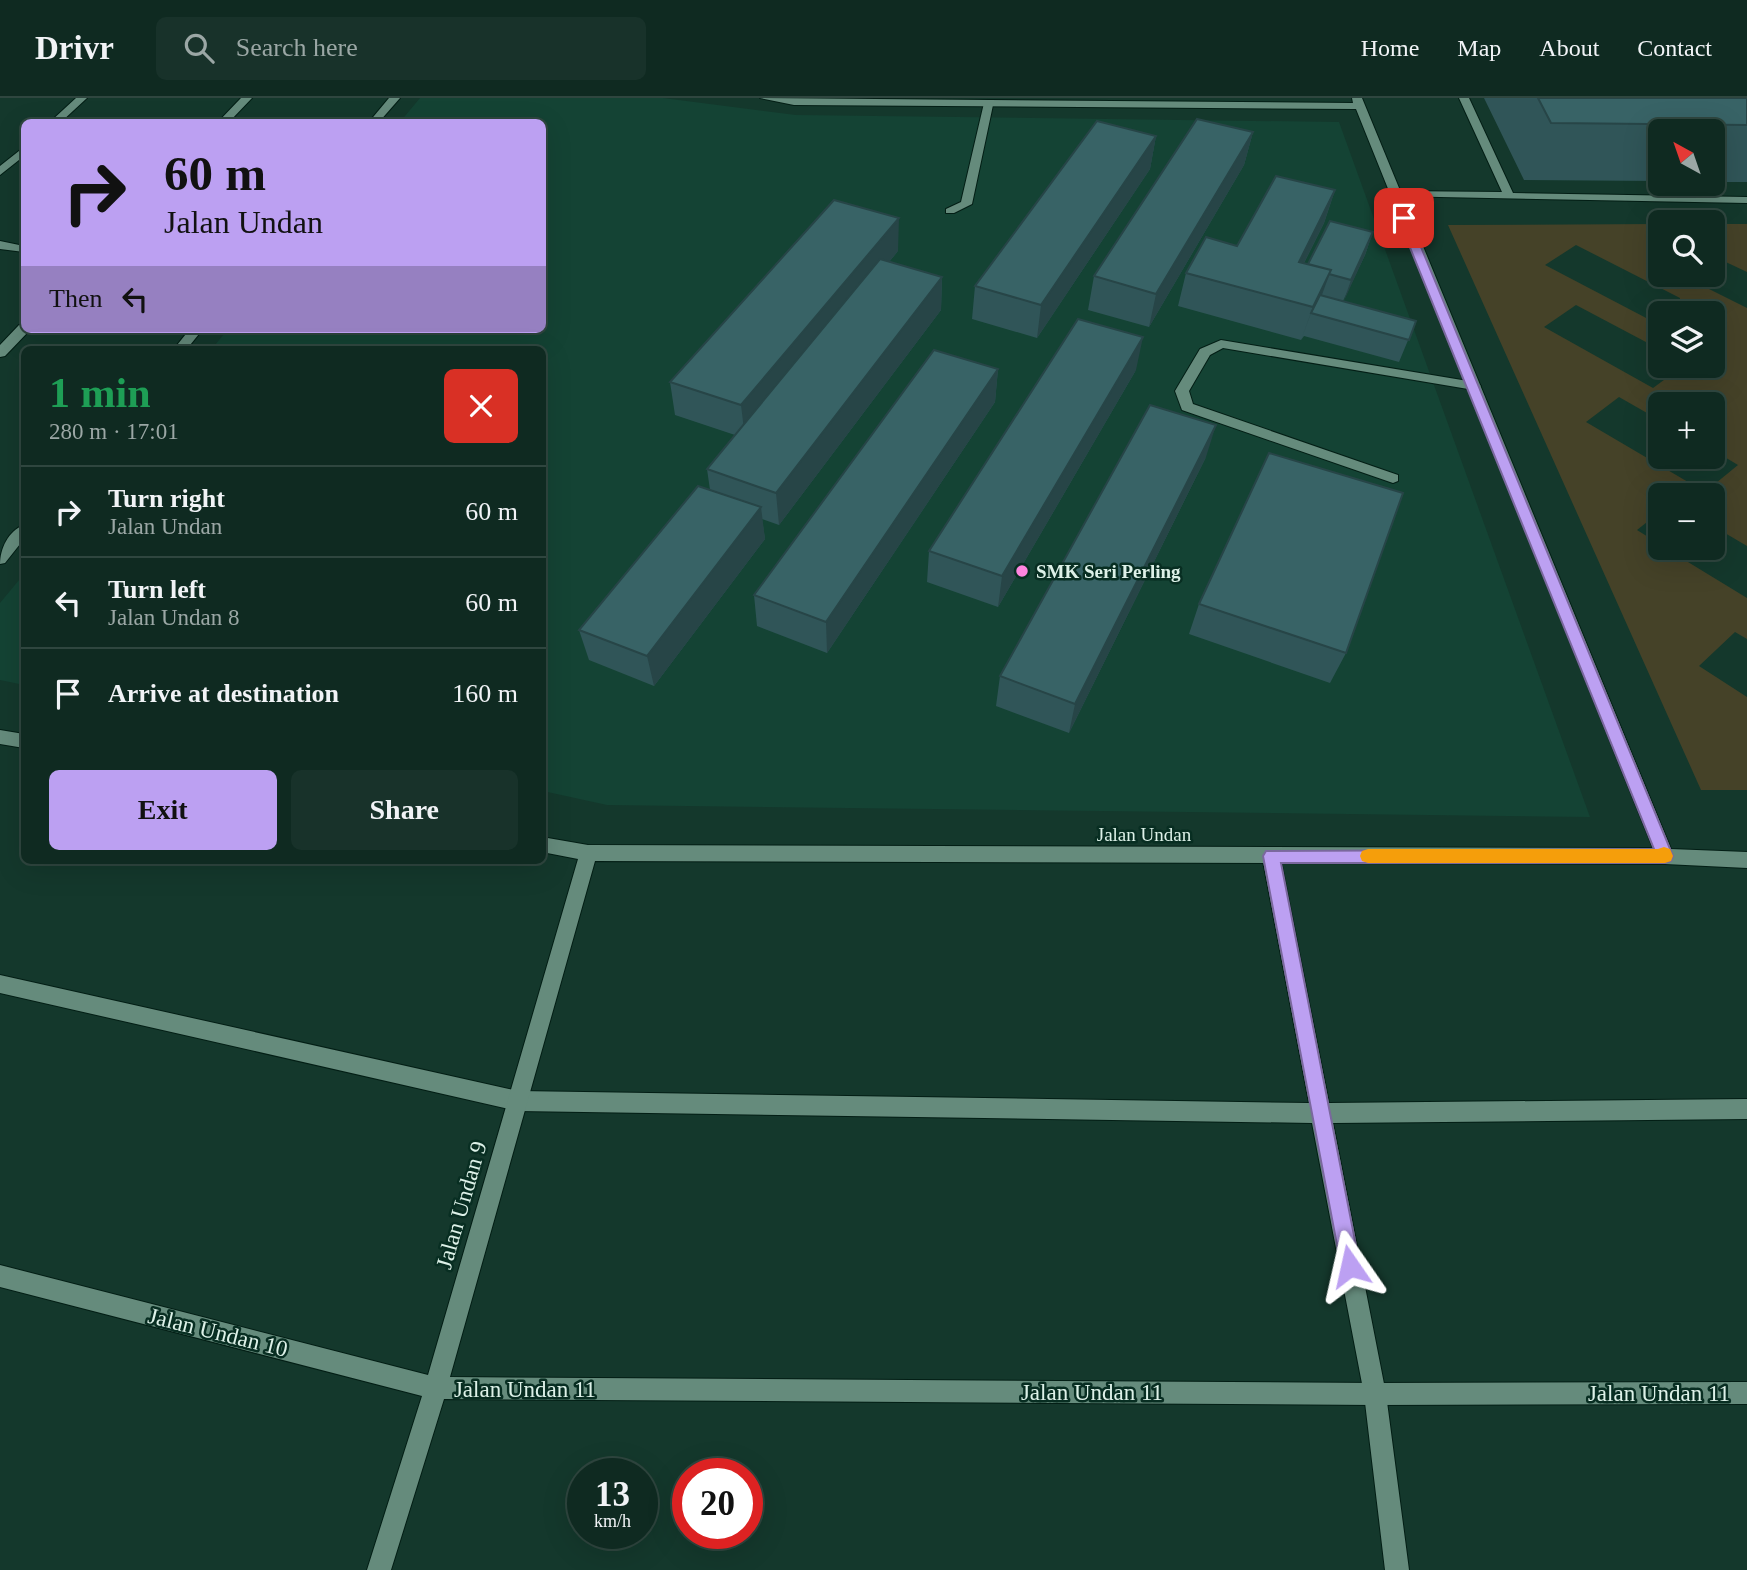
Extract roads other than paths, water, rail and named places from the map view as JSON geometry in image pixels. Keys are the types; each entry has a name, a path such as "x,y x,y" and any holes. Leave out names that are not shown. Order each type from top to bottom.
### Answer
{"street":[{"path":"58,119 82,98"},
{"path":"226,119 247,98"},
{"path":"377,119 395,98"},
{"path":"765,98 794,102 988,105 1359,102 1394,194 1665,856"},
{"path":"1464,98 1509,196"},
{"path":"950,211 966,204 988,105"},
{"path":"0,172 21,153"},
{"path":"1394,194 1747,200"},
{"path":"0,245 21,248"},
{"path":"0,353 21,331"},
{"path":"1393,478 1187,407 1182,391 1205,352 1221,344 1474,386"},
{"path":"0,559 21,534"},
{"path":"0,737 21,740"},
{"name":"Jalan Undan","path":"546,845 588,853 1665,856 1747,860"},
{"name":"Jalan Undan 9","path":"379,1570 436,1388 588,853"},
{"path":"1271,856 1375,1394 1397,1570"},
{"path":"0,984 518,1101 1321,1113 1747,1109"},
{"name":"Jalan Undan 10","path":"0,1276 436,1388"},
{"name":"Jalan Undan 11","path":"436,1388 1375,1394 1747,1393"}],"place":[{"name":"SMK Seri Perling","path":"1022,571"}]}
